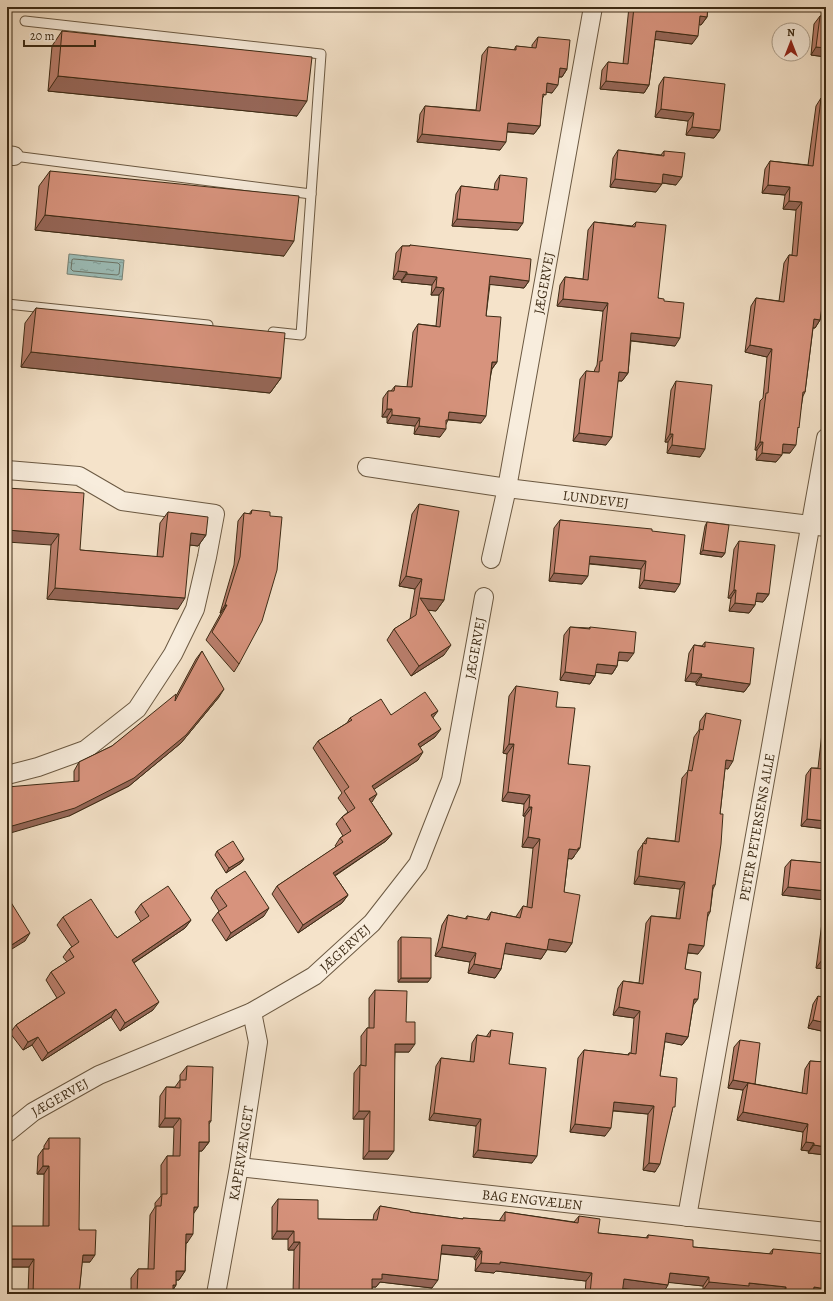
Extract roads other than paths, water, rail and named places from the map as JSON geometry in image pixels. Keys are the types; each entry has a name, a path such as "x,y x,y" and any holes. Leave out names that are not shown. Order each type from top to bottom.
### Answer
{"street":[{"name":"JÆGERVEJ","path":"491,559 507,488 593,7"},
{"name":"PETER PETERSENS ALLE","path":"687,1217 818,526 826,438"},
{"name":"LUNDEVEJ","path":"367,467 507,488 818,526"},
{"path":"7,470 79,476 122,501 215,514 195,609 173,654 137,709 84,750 38,767 7,775"},
{"name":"JÆGERVEJ","path":"7,1133 33,1112 99,1075 252,1012 314,976 372,923 418,864 451,780 484,597"},
{"name":"KAPERVÆNGET","path":"216,1294 239,1167 258,1042 252,1012"},
{"name":"BAG ENGVÆLEN","path":"239,1167 826,1232"}],"lane":[{"path":"24,21 322,54 301,335 261,331"},
{"path":"10,156 311,194"},
{"path":"7,304 213,326"}],"water":[{"path":"69,254 124,260 122,280 67,274"}]}
